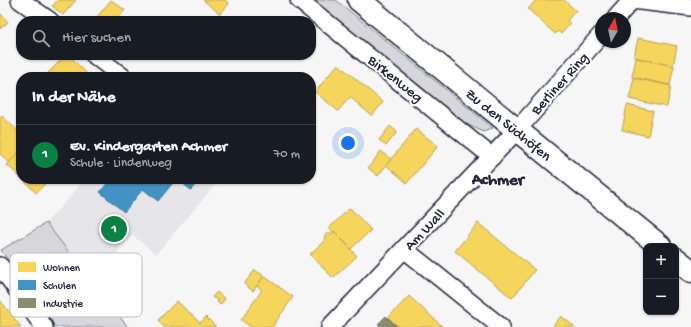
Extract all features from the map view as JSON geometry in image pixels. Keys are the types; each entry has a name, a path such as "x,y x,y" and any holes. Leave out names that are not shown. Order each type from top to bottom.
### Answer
{"street":[{"path":"20,0 43,16"},
{"name":"Birkenweg","path":"299,0 492,157"},
{"name":"Zu den Südhöfen","path":"359,0 656,243"},
{"path":"621,12 632,0 691,7"},
{"name":"Berliner Ring","path":"517,130 595,42"},
{"path":"101,60 116,72"},
{"name":"Am Wall","path":"330,327 517,130"},
{"path":"404,249 501,327"},
{"path":"679,261 691,271"},
{"path":"0,266 10,280"},
{"path":"37,317 44,327"}],"shaded area":[{"path":"313,0 336,0 493,128 484,132 466,124 447,112"},
{"path":"80,184 216,184 156,254 132,235 117,253 69,253 46,223"},
{"path":"46,223 70,253 10,253 10,263 1,250"},
{"path":"47,317 120,317 128,327 54,327"}],"building: Wohnen":[{"path":"58,0 76,0 63,15 52,6"},
{"path":"111,0 125,10 120,16 98,16"},
{"path":"203,0 225,0 229,4 220,14"},
{"path":"536,0 564,0 576,11 567,20 570,24 561,34 558,31 555,34 528,9"},
{"path":"0,13 8,22 0,29"},
{"path":"638,38 677,46 673,66 634,57"},
{"path":"636,58 674,66 670,85 632,77"},
{"path":"61,60 74,60 85,72 49,72"},
{"path":"338,64 383,102 372,116 350,97 338,111 316,93 316,91"},
{"path":"634,78 671,86 667,107 629,99"},
{"path":"627,105 653,111 648,136 622,130"},
{"path":"2,116 16,129 16,156 10,163 0,154 0,118"},
{"path":"390,126 397,132 386,146 379,140"},
{"path":"416,129 438,146 407,183 386,165"},
{"path":"381,151 391,159 378,176 368,168"},
{"path":"16,155 16,173 7,165"},
{"path":"27,184 45,184 36,193"},
{"path":"350,208 371,230 351,249 334,231 333,233 329,228"},
{"path":"478,223 535,270 512,298 455,251"},
{"path":"334,231 357,256 333,278 310,254 324,241 325,235 328,233 332,234"},
{"path":"255,270 264,276 253,291 244,284"},
{"path":"264,276 293,297 272,327 251,327 241,320 262,290 257,286"},
{"path":"217,292 225,299 220,305 217,302 219,301 212,297"},
{"path":"409,296 443,327 398,327 388,318"},
{"path":"0,300 10,313 10,317 13,317 21,327 0,327"},
{"path":"177,301 200,323 206,317 216,327 164,327 158,320"},
{"path":"561,316 575,327 552,327"}],"building: Schulen":[{"path":"107,184 172,184 158,201 143,189 124,212 100,192"},
{"path":"183,184 196,184 191,190"}],"building: Industrie":[{"path":"386,316 398,327 381,327 378,324"}],"place":[{"name":"Ev. Kindergarten Achmer","path":"114,229"}],"district":[{"name":"Achmer","path":"498,178"}]}
